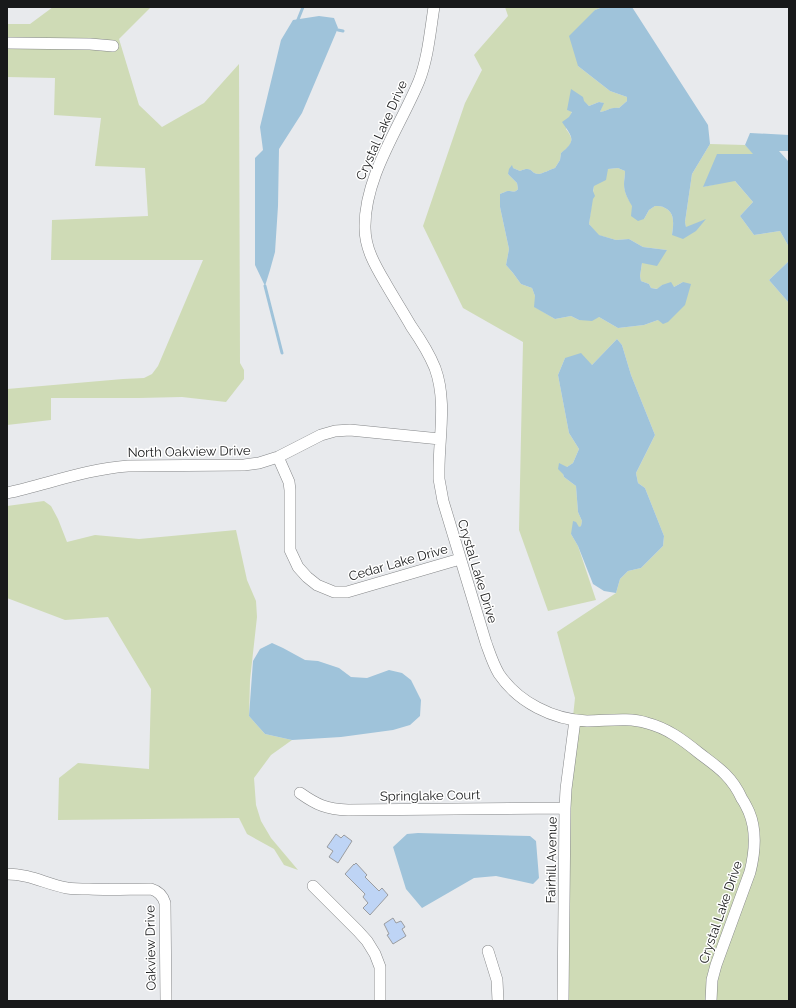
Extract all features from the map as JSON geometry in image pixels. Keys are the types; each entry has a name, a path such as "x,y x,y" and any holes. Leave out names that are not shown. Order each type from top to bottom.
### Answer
{"street":[{"name":"Crystal Lake Drive","path":"434,7 426,55 419,80 381,159 368,196 365,229 368,247 376,267 424,345 435,368 442,399 439,464 440,488 447,516 490,657 499,673 518,695 553,715 586,721 637,720 668,731 681,739 726,775 737,789 749,812 752,820 754,838 753,862 713,974 711,1001"},
{"path":"7,43 90,44 113,46"},
{"name":"North Oakview Drive","path":"7,493 114,467 244,465 259,463 278,457 321,435 335,431 350,430 440,439"},
{"name":"Cedar Lake Drive","path":"278,457 289,482 290,550 298,567 317,585 334,592 348,592 460,559"},
{"name":"Fairhill Avenue","path":"563,1001 565,808 575,720"},
{"name":"Springlake Court","path":"300,793 312,802 323,806 333,809 348,810 565,808"},
{"name":"Oakview Drive","path":"7,874 32,877 51,884 69,888 151,889 161,894 165,903 166,1001"},
{"path":"313,886 358,931 367,941 375,954 380,967 380,1001"},
{"path":"488,951 497,980 498,1001"}],"green space":[{"path":"53,7 151,7 119,39 139,105 162,127 204,103 239,64 240,363 244,370 244,379 226,402 182,397 51,398 51,420 7,425 7,389 144,378 152,374 158,366 203,260 51,260 52,220 148,216 145,168 95,166 101,118 54,115 55,78 7,77 7,24 30,24"},
{"path":"505,7 603,7 595,10 578,66 610,91 627,97 627,101 619,108 600,112 603,103 599,102 589,106 583,101 567,110 572,111 566,129 571,136 571,142 570,145 561,153 560,160 555,168 536,174 529,169 520,171 513,168 508,174 517,183 518,189 500,194 500,207 509,249 506,265 521,284 532,288 535,296 535,307 555,319 571,316 579,320 599,317 618,328 644,325 658,320 683,282 674,287 662,285 658,289 651,288 649,284 641,281 640,276 642,263 667,250 643,247 629,239 616,240 598,235 589,224 594,185 608,169 618,168 625,171 624,189 628,199 644,219 649,210 655,206 660,206 668,210 671,213 673,220 672,235 705,220 686,228 685,222 692,174 710,144 745,145 754,154 703,187 734,180 753,202 740,216 754,235 780,231 789,247 789,261 769,280 789,303 789,1001 559,1001 561,829 575,698 557,632 616,593 620,579 628,571 641,568 663,546 664,536 645,488 638,483 636,473 655,435 631,375 622,345 617,339 592,365 565,358 558,375 569,433 579,449 573,463 567,467 563,474 564,477 576,486 578,512 582,521 581,526 571,534 578,546 596,600 548,611 519,530 523,342 463,308 423,226 465,103 482,70 474,55 508,16"},
{"path":"44,501 51,506 67,542 95,535 139,539 236,530 247,580 256,601 257,617 250,680 249,716 265,734 292,740 271,755 254,778 256,805 261,821 271,838 298,870 284,865 274,849 247,834 239,818 58,820 59,778 78,763 149,769 151,689 108,617 65,620 7,598 7,506"}],"water":[{"path":"603,7 632,7 708,125 710,144 692,174 685,222 686,227 706,219 696,231 683,239 672,235 672,216 671,213 664,207 655,206 649,210 644,219 638,221 631,216 632,206 626,196 624,187 625,171 618,168 608,169 606,180 594,186 593,191 595,196 593,199 589,224 599,235 616,240 629,239 643,247 667,250 657,266 642,263 640,276 641,281 649,284 651,288 657,289 662,285 671,282 674,287 683,282 691,284 685,305 668,322 663,324 658,320 644,325 618,328 599,317 592,321 579,320 571,316 555,319 534,307 535,296 532,288 521,284 506,265 509,249 500,207 500,194 518,189 517,183 508,174 509,169 512,165 513,168 520,171 529,169 536,174 539,174 555,168 560,160 561,153 570,145 571,141 570,135 562,122 569,117 572,112 567,110 571,89 583,97 584,101 589,106 599,102 604,103 600,112 613,108 619,108 627,101 627,97 610,91 578,66 569,36 595,10"},
{"path":"319,16 334,18 338,28 302,113 279,149 278,206 275,252 265,286 255,265 255,158 263,150 260,127 281,40 293,20"},
{"path":"750,133 789,135 789,151 779,151 789,162 789,247 780,231 754,235 740,216 753,202 735,181 703,187 717,154 753,154 745,145"},
{"path":"789,261 789,303 769,280"},
{"path":"617,339 622,345 631,375 655,435 636,473 638,483 645,488 664,536 663,546 641,568 628,571 620,579 616,593 604,591 593,584 578,546 571,534 573,521 576,522 579,527 581,526 582,521 578,512 576,486 564,477 558,469 559,463 567,467 573,463 579,449 569,433 558,375 565,358 581,353 592,365"},
{"path":"272,643 305,660 318,661 339,668 351,677 367,678 389,670 402,673 411,680 421,700 420,716 410,725 393,730 341,737 292,740 265,734 249,716 253,661 260,649"},
{"path":"407,834 530,836 536,841 539,878 533,884 496,876 474,878 422,908 406,889 393,847"}],"building":[{"path":"336,834 341,838 344,835 352,841 338,863 329,857 333,851 327,847"},
{"path":"356,863 367,875 365,877 379,891 382,888 388,895 370,915 363,908 368,903 363,897 365,894 345,874"},
{"path":"393,918 396,923 401,921 405,927 402,929 406,936 393,944 387,935 389,934 384,924"}],"waterway":[{"path":"297,22 303,7"},
{"path":"338,30 343,31"},
{"path":"265,286 282,353"}]}
